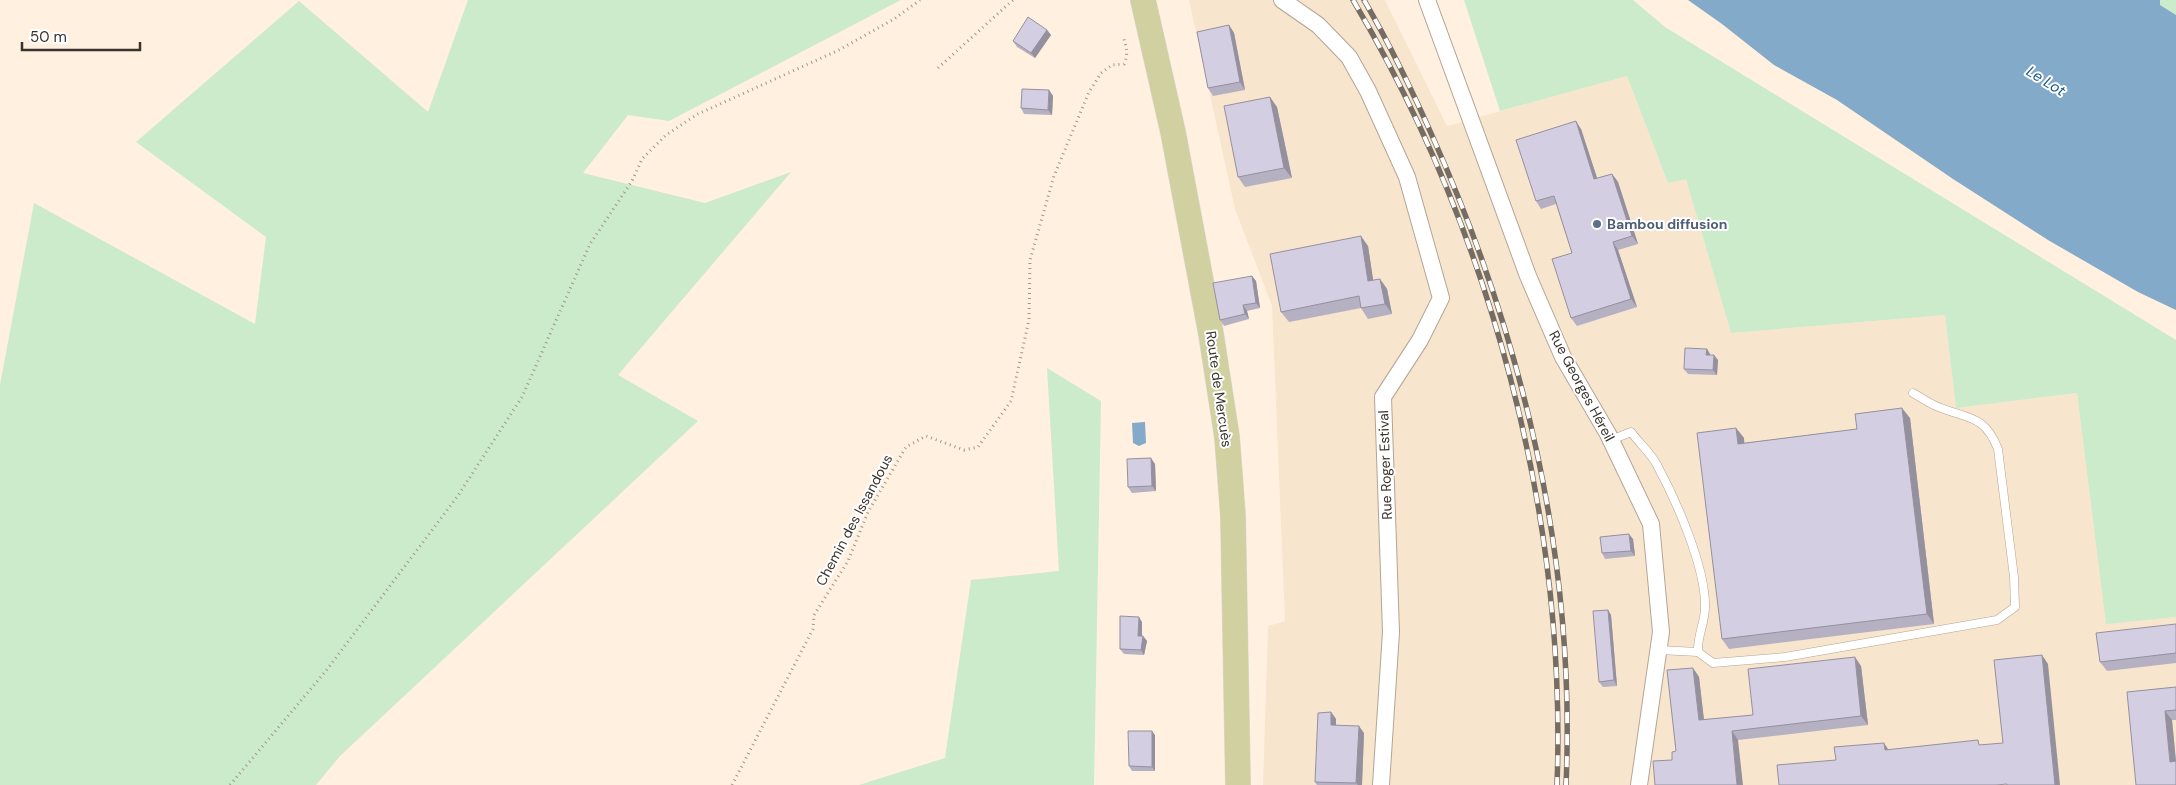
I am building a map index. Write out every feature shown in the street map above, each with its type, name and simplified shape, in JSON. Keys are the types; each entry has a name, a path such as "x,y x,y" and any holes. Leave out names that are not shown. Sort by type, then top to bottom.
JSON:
{"main road":[{"name":"Route de Mercuès","path":"1143,0 1173,132 1211,334 1227,437 1233,516 1238,774"}],"street":[{"name":"Rue Roger Estival","path":"1282,0 1318,25 1349,57 1368,90 1407,177 1441,298 1420,340 1383,397 1391,632 1381,785"},
{"name":"Rue Georges Héreil","path":"1427,0 1528,276 1563,357 1611,440 1651,524 1661,632 1639,785"},
{"path":"1238,774 1252,785"}],"lane":[{"path":"1659,650 1698,652 1713,663 1785,657 1997,620 2015,607 2014,577 1998,449 1992,434 1973,417 1939,408 1913,393"},
{"path":"1611,440 1630,432 1656,464 1693,544 1703,586 1705,607 1697,639 1698,652"}],"path":[{"path":"230,785 325,672 457,497 522,397 590,244 632,181 642,159 666,135 698,114 839,50 894,19 920,0"},
{"path":"938,68 1013,0"},
{"name":"Chemin des Issandous","path":"732,785 813,629 814,615 848,561 868,512 906,447 926,436 964,450 978,447 1011,401 1029,320 1030,260 1054,176 1089,92 1101,73 1112,65 1124,64 1127,58 1127,48 1123,36"}],"shaded area":[{"path":"1189,0 1385,0 1447,126 1627,76 1668,183 1686,178 1731,333 1945,315 1956,408 2077,393 2106,623 2176,617 2176,785 1263,785 1268,626 1285,621 1272,306 1235,209"}],"green space":[{"path":"468,0 901,0 669,121 628,115 583,173 705,203 791,172 618,375 698,421 340,756 316,785 0,785 0,385 34,203 255,324 266,237 136,142 299,1 428,112"},
{"path":"1464,0 1633,0 1665,27 2176,340 2176,617 2106,624 2077,393 1956,408 1945,315 1731,333 1686,179 1668,183 1627,76 1500,111"},
{"path":"2160,0 2176,0 2176,15 2160,5"},
{"path":"1047,368 1101,401 1094,785 859,785 945,758 971,580 1059,571"}],"water":[{"name":"Le Lot","path":"1688,0 2160,0 2160,5 2176,15 2176,310 2138,292 2048,240 1953,179 1837,100 1774,65"},
{"path":"1145,422 1146,443 1139,446 1133,443 1132,423"}],"building":[{"path":"1028,17 1047,30 1031,53 1013,41"},
{"path":"1229,25 1240,82 1208,88 1197,32"},
{"path":"1022,89 1049,90 1048,110 1021,108"},
{"path":"1270,97 1284,168 1238,177 1224,106"},
{"path":"1576,121 1594,179 1612,174 1632,236 1613,242 1631,299 1571,318 1552,259 1572,253 1554,196 1536,201 1516,140"},
{"path":"1361,236 1368,281 1380,279 1385,304 1361,308 1359,296 1281,312 1270,254"},
{"path":"1252,276 1256,303 1243,305 1245,314 1220,320 1213,283"},
{"path":"1685,348 1707,349 1706,355 1714,355 1713,370 1684,369"},
{"path":"1902,408 1927,614 1722,639 1697,433 1736,428 1738,444 1857,429 1855,414"},
{"path":"1151,458 1152,486 1128,487 1127,459"},
{"path":"1629,534 1631,551 1602,553 1600,537"},
{"path":"1608,610 1614,680 1599,682 1593,611"},
{"path":"1120,616 1139,617 1138,636 1143,636 1141,650 1120,649"},
{"path":"2176,624 2176,653 2100,662 2096,633"},
{"path":"2042,655 2055,785 1779,785 1777,765 1836,760 1834,747 1884,743 1885,750 1978,740 1979,745 2003,743 1994,660"},
{"path":"1855,657 1861,716 1732,731 1737,785 1655,785 1653,761 1672,760 1672,752 1676,751 1667,670 1693,668 1699,720 1753,715 1748,669"},
{"path":"2176,687 2176,710 2165,711 2170,762 2176,761 2176,785 2136,785 2127,692"},
{"path":"1331,712 1331,725 1359,726 1356,783 1315,782 1318,713"},
{"path":"1128,731 1152,731 1152,767 1129,766"}],"railway":[{"path":"1353,0 1402,90 1445,183 1481,280 1510,379 1533,479 1549,581 1557,683 1557,785"},
{"path":"1364,0 1418,104 1466,217 1494,295 1518,374 1538,455 1552,537 1562,619 1567,702 1566,785"}],"place":[{"name":"Bambou diffusion","path":"1597,224"}]}
